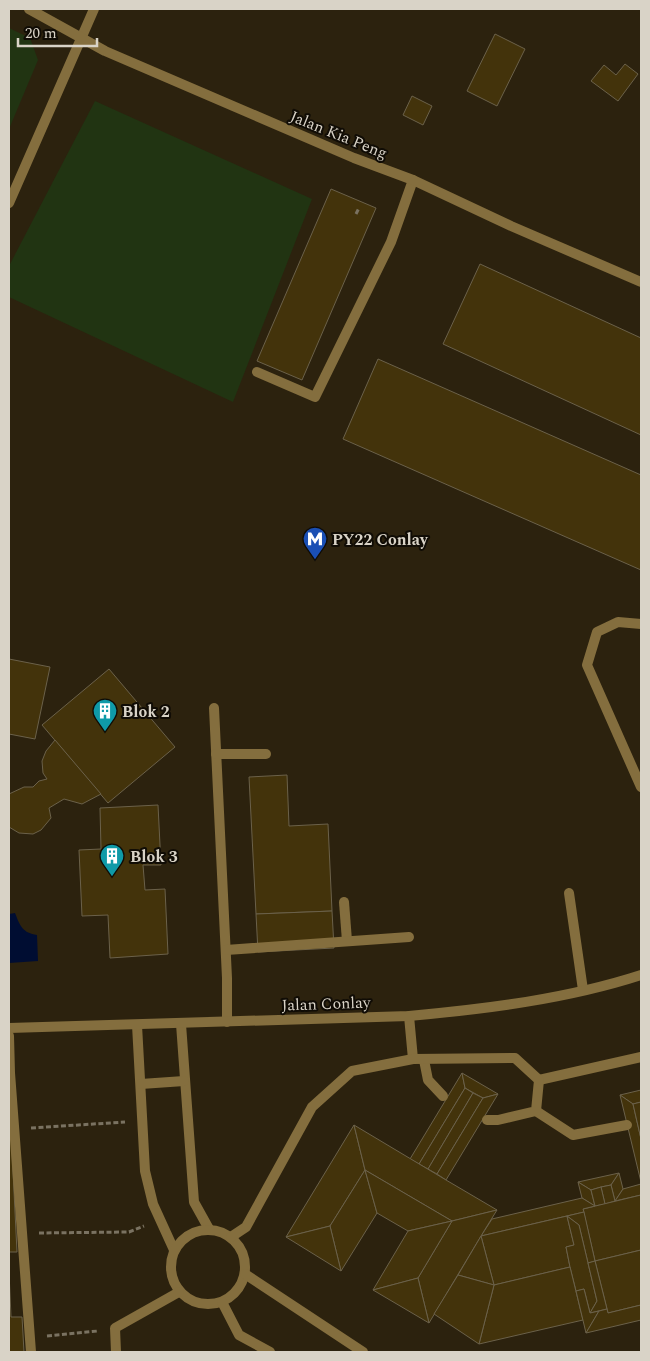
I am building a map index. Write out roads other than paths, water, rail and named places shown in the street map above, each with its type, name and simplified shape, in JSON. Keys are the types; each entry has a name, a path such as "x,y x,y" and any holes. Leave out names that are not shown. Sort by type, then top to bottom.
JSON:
{"street":[{"name":"Jalan Kia Peng","path":"29,9 114,55 354,158 413,180 511,226 641,282"},
{"path":"9,203 94,9"},
{"path":"257,372 315,397 391,242 413,180"},
{"path":"641,624 618,622 597,632 587,665 641,787"},
{"path":"214,708 226,950 227,1022"},
{"path":"216,754 266,754"},
{"path":"569,893 582,990"},
{"path":"344,902 347,941"},
{"path":"226,950 409,937"},
{"name":"Jalan Conlay","path":"9,1028 408,1016 472,1010 582,990 641,975"},
{"path":"408,1016 413,1059"},
{"path":"182,1024 184,1080 194,1202 209,1229"},
{"path":"137,1025 145,1171 153,1204 174,1250"},
{"path":"9,1036 9,1073 31,1352"},
{"path":"231,1237 246,1227 312,1106 352,1071 413,1059 515,1058 538,1080 536,1111"},
{"path":"538,1080 641,1058"},
{"path":"424,1060 428,1080 442,1096"},
{"path":"141,1084 184,1080"},
{"path":"487,1120 498,1120 536,1111 572,1135 627,1125"},
{"path":"209,1229 231,1237 240,1248 245,1260 244,1274 237,1290 222,1302 207,1305 192,1301 179,1292 172,1279 170,1264 174,1250 188,1235 209,1229"},
{"path":"244,1274 363,1352"},
{"path":"116,1352 115,1328 179,1292"},
{"path":"222,1302 239,1335 270,1352"}],"water":[{"path":"15,913 19,922 28,933 37,935 38,961 9,963 9,914"}],"place":[{"name":"PY22 Conlay","path":"315,560"},
{"name":"Blok 2","path":"105,732"},
{"name":"Blok 3","path":"112,877"}]}
